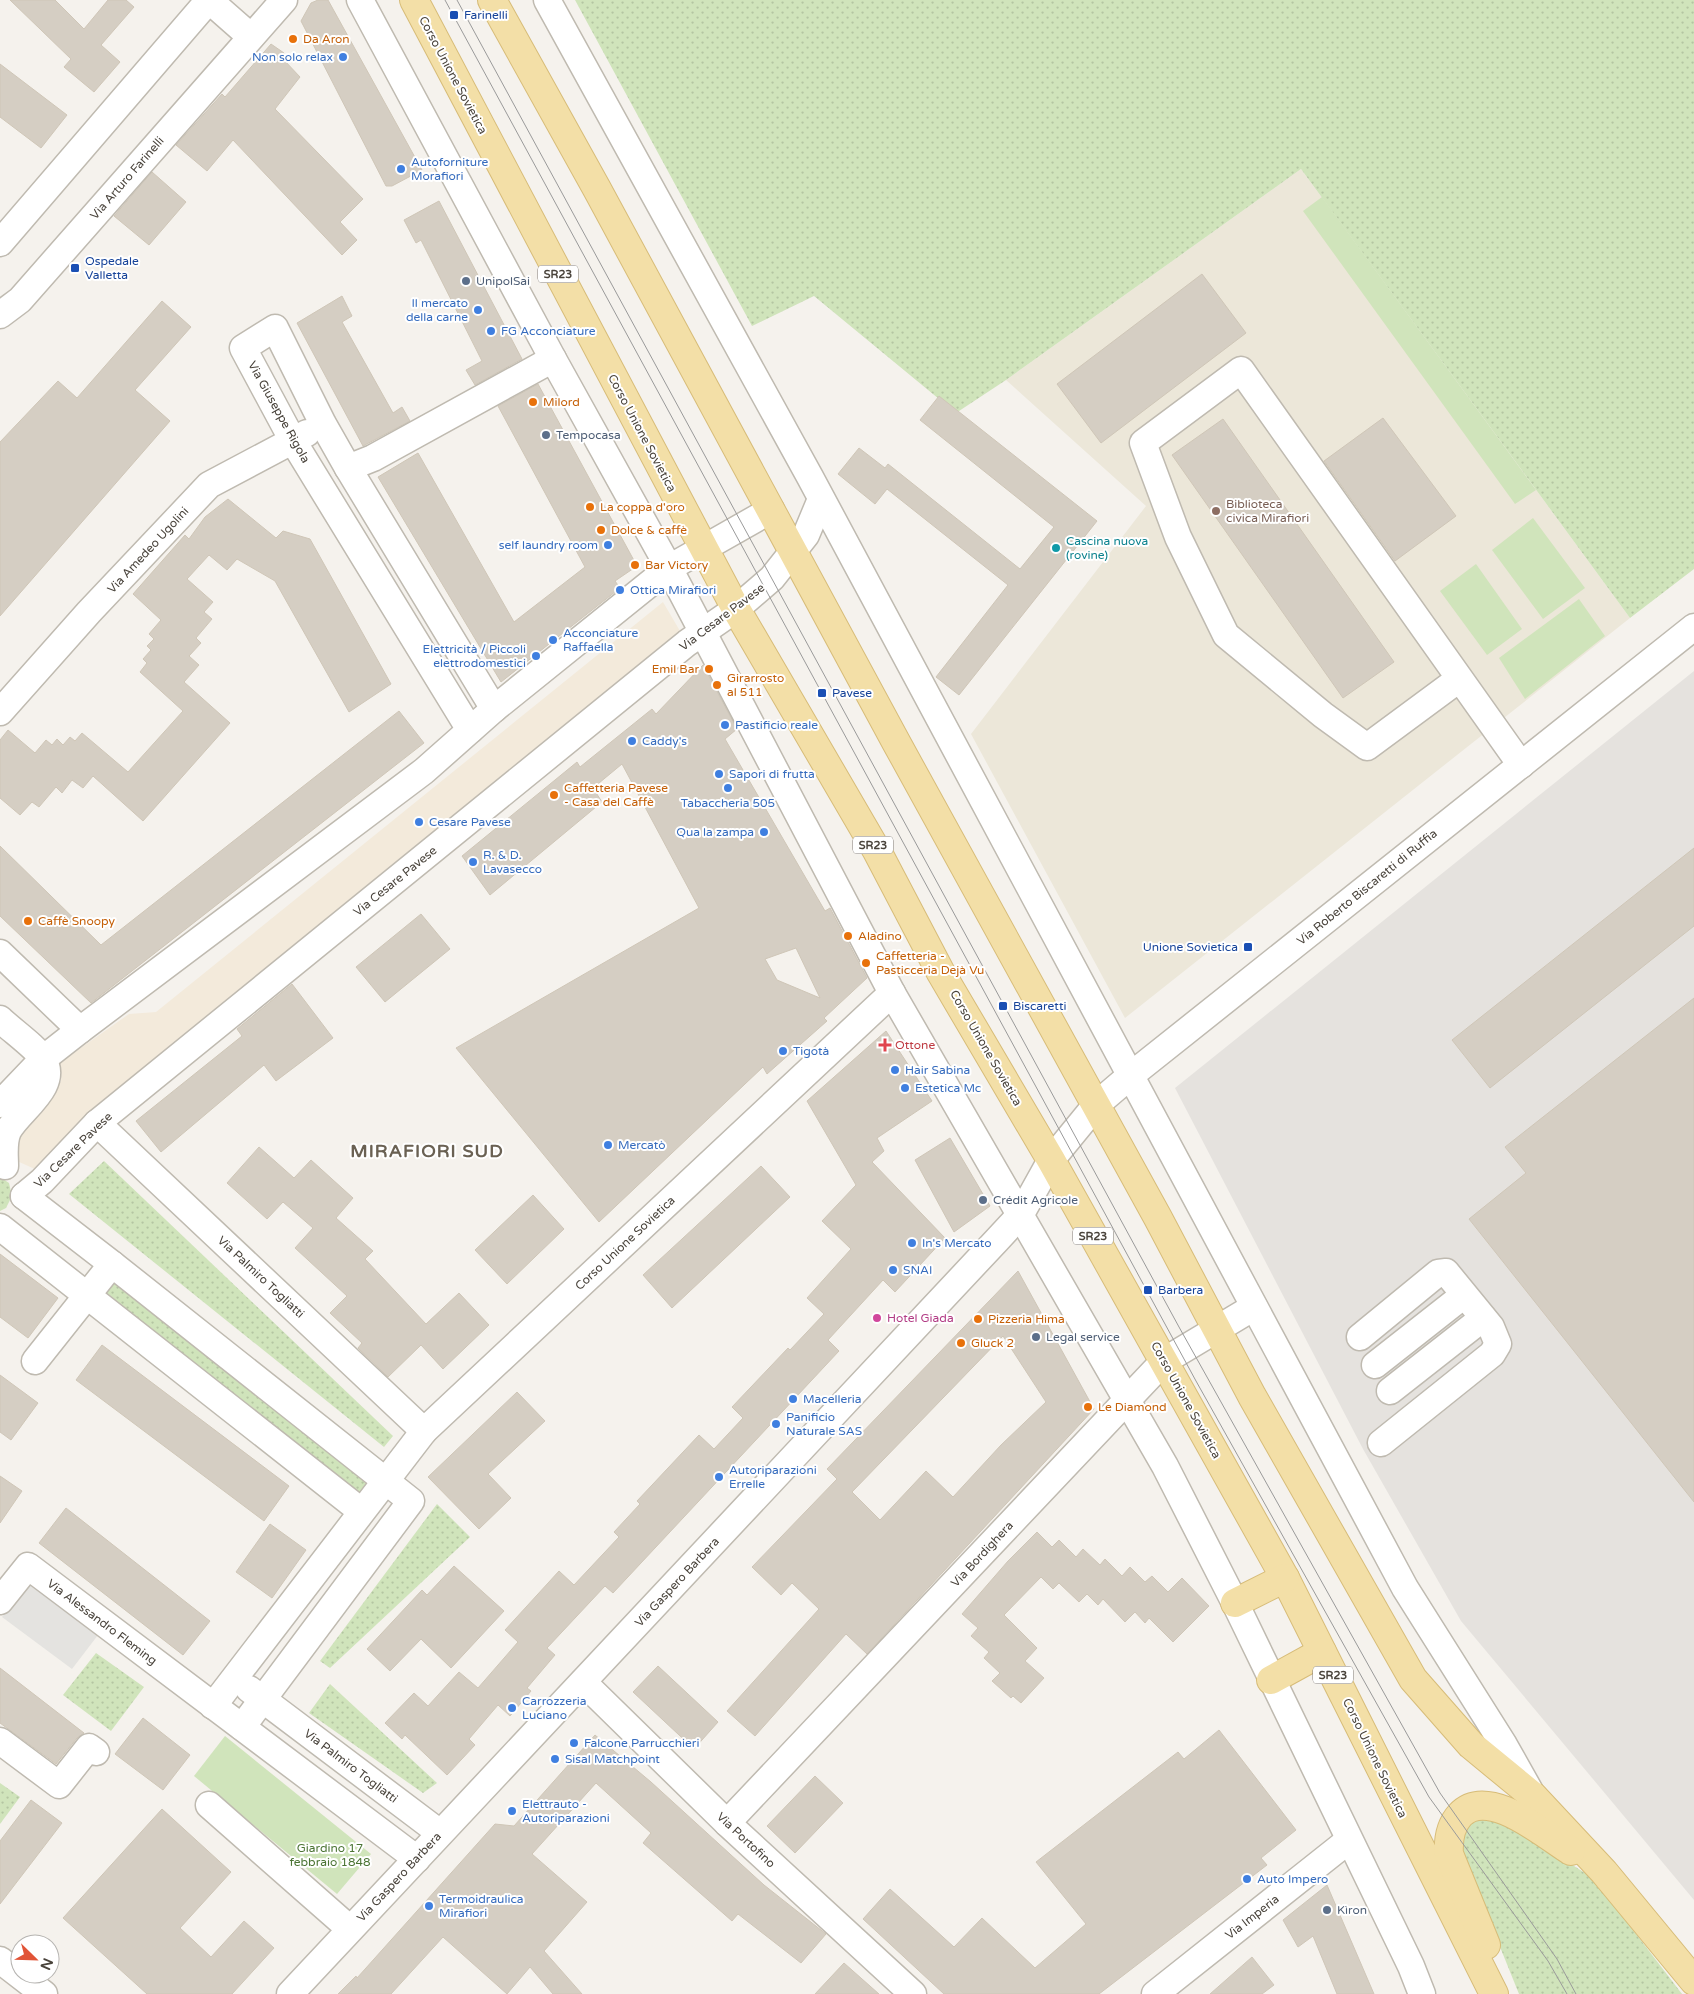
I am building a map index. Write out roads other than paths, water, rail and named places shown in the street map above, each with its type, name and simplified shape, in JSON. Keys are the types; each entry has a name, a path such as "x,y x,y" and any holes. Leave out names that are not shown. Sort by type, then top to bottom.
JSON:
{"main road":[{"name":"Corso Unione Sovietica","path":"414,0 736,609 877,851 941,972 1051,1160 1285,1578 1494,1994"},
{"path":"492,0 597,189 1216,1328 1413,1679 1471,1745 1533,1796 1604,1872 1694,1981"},
{"path":"1235,1603 1285,1578"},
{"path":"1272,1680 1322,1652"},
{"path":"1504,1994 1449,1854 1448,1839 1456,1819 1474,1806 1488,1804 1504,1809 1604,1872"}],"street":[{"path":"0,243 209,0 251,37"},
{"name":"Via Arturo Farinelli","path":"0,316 20,300 284,0"},
{"path":"360,0 553,359 669,568 892,993 1165,1466 1235,1603 1422,1994"},
{"path":"547,0 821,499 1405,1588 1504,1745 1533,1796"},
{"name":"Via Giuseppe Rigola","path":"470,730 293,440 243,348 275,328 323,424 348,468 494,709"},
{"path":"348,468 373,458 553,359"},
{"path":"1459,679 1367,747 1323,715 1226,635 1178,537 1142,443 1241,370 1521,764"},
{"name":"Via Amedeo Ugolini","path":"0,712 89,612 209,485 323,424"},
{"name":"Via Cesare Pavese","path":"0,1222 8,1220 18,1212 24,1196 42,1181 97,1123 702,630 736,609 772,578 806,535 821,499"},
{"path":"0,1104 43,1059 424,771 494,709 669,568 771,510"},
{"name":"Via Roberto Biscaretti di Ruffia","path":"1051,1160 1096,1106 1130,1076 1694,627"},
{"path":"0,953 80,1030"},
{"name":"Corso Unione Sovietica","path":"386,1480 424,1430 892,993"},
{"path":"0,1019 43,1059 46,1076 44,1086 16,1118 8,1133 2,1166 16,1173 21,1181 24,1196 411,1501 242,1727"},
{"name":"Via Palmiro Togliatti","path":"97,1123 424,1430"},
{"name":"Via Gaspero Barbera","path":"290,1994 1021,1214 1051,1160"},
{"path":"0,1228 88,1295 361,1511"},
{"path":"35,1361 112,1264"},
{"path":"1360,1337 1438,1273 1446,1272 1497,1338 1498,1344 1492,1354 1381,1443"},
{"path":"1376,1365 1464,1295"},
{"name":"Via Bordighera","path":"727,1823 1164,1361 1216,1328 1254,1307"},
{"path":"1390,1391 1483,1318"},
{"path":"386,1480 213,1706 417,1859"},
{"name":"Via Alessandro Fleming","path":"0,1601 28,1566 213,1706"},
{"name":"Via Palmiro Togliatti","path":"234,1679 440,1833"},
{"name":"Via Portofino","path":"583,1682 727,1823 912,1994"},
{"path":"0,1741 59,1785 89,1747 96,1752"},
{"path":"209,1805 350,1929"},
{"name":"Via Imperia","path":"1155,1994 1349,1840"},
{"path":"0,1960 44,1994"}],"tram line":[{"path":"445,0 1196,1381 1429,1797 1548,1961 1567,1994"},
{"path":"457,0 1179,1327 1440,1793 1557,1959 1576,1994"}],"place":[{"name":"Farinelli","path":"454,15"},
{"name":"Da Aron","path":"293,39"},
{"name":"Non solo relax","path":"343,57"},
{"name":"Autoforniture Morafiori","path":"401,169"},
{"name":"Ospedale Valletta","path":"75,268"},
{"name":"UnipolSai","path":"466,281"},
{"name":"Il mercato della carne","path":"478,310"},
{"name":"FG Acconciature","path":"491,331"},
{"name":"Milord","path":"533,402"},
{"name":"Tempocasa","path":"546,435"},
{"name":"La coppa d'oro","path":"590,507"},
{"name":"Biblioteca civica Mirafiori","path":"1216,511"},
{"name":"Dolce & caffè","path":"601,530"},
{"name":"self laundry room","path":"608,545"},
{"name":"Cascina nuova (rovine)","path":"1056,548"},
{"name":"Bar Victory","path":"635,565"},
{"name":"Ottica Mirafiori","path":"620,590"},
{"name":"Acconciature Raffaella","path":"553,640"},
{"name":"Elettricità / Piccoli elettrodomestici","path":"536,656"},
{"name":"Emil Bar","path":"709,669"},
{"name":"Girarrosto al 511","path":"717,685"},
{"name":"Pavese","path":"822,693"},
{"name":"Pastificio reale","path":"725,725"},
{"name":"Caddy's","path":"632,741"},
{"name":"Sapori di frutta","path":"719,774"},
{"name":"Tabaccheria 505","path":"728,788"},
{"name":"Caffetteria Pavese - Casa del Caffè","path":"554,795"},
{"name":"Cesare Pavese","path":"419,822"},
{"name":"Qua la zampa","path":"764,832"},
{"name":"R. & D. Lavasecco","path":"473,862"},
{"name":"Caffè Snoopy","path":"28,921"},
{"name":"Aladino","path":"848,936"},
{"name":"Unione Sovietica","path":"1248,947"},
{"name":"Caffetteria - Pasticceria Dejà Vu","path":"866,963"},
{"name":"Biscaretti","path":"1003,1006"},
{"name":"Ottone","path":"885,1045"},
{"name":"Tigotà","path":"783,1051"},
{"name":"Hair Sabina","path":"895,1070"},
{"name":"Estetica Mc","path":"905,1088"},
{"name":"Mercatò","path":"608,1145"},
{"name":"Crédit Agricole","path":"983,1200"},
{"name":"In's Mercato","path":"912,1243"},
{"name":"SNAI","path":"893,1270"},
{"name":"Barbera","path":"1148,1290"},
{"name":"Hotel Giada","path":"877,1318"},
{"name":"Pizzeria Hima","path":"978,1319"},
{"name":"Legal service","path":"1036,1337"},
{"name":"Gluck 2","path":"961,1343"},
{"name":"Macelleria","path":"793,1399"},
{"name":"Le Diamond","path":"1088,1407"},
{"name":"Panificio Naturale SAS","path":"776,1424"},
{"name":"Autoriparazioni Errelle","path":"719,1477"},
{"name":"Carrozzeria Luciano","path":"512,1708"},
{"name":"Falcone Parrucchieri","path":"574,1743"},
{"name":"Sisal Matchpoint","path":"555,1759"},
{"name":"Elettrauto - Autoriparazioni","path":"512,1811"},
{"name":"Auto Impero","path":"1247,1879"},
{"name":"Termoidraulica Mirafiori","path":"429,1906"},
{"name":"Kìron","path":"1327,1910"}],"district":[{"name":"MIRAFIORI SUD","path":"427,1151"}],"park label":[{"name":"Giardino 17 febbraio 1848","path":"330,1855"}]}
